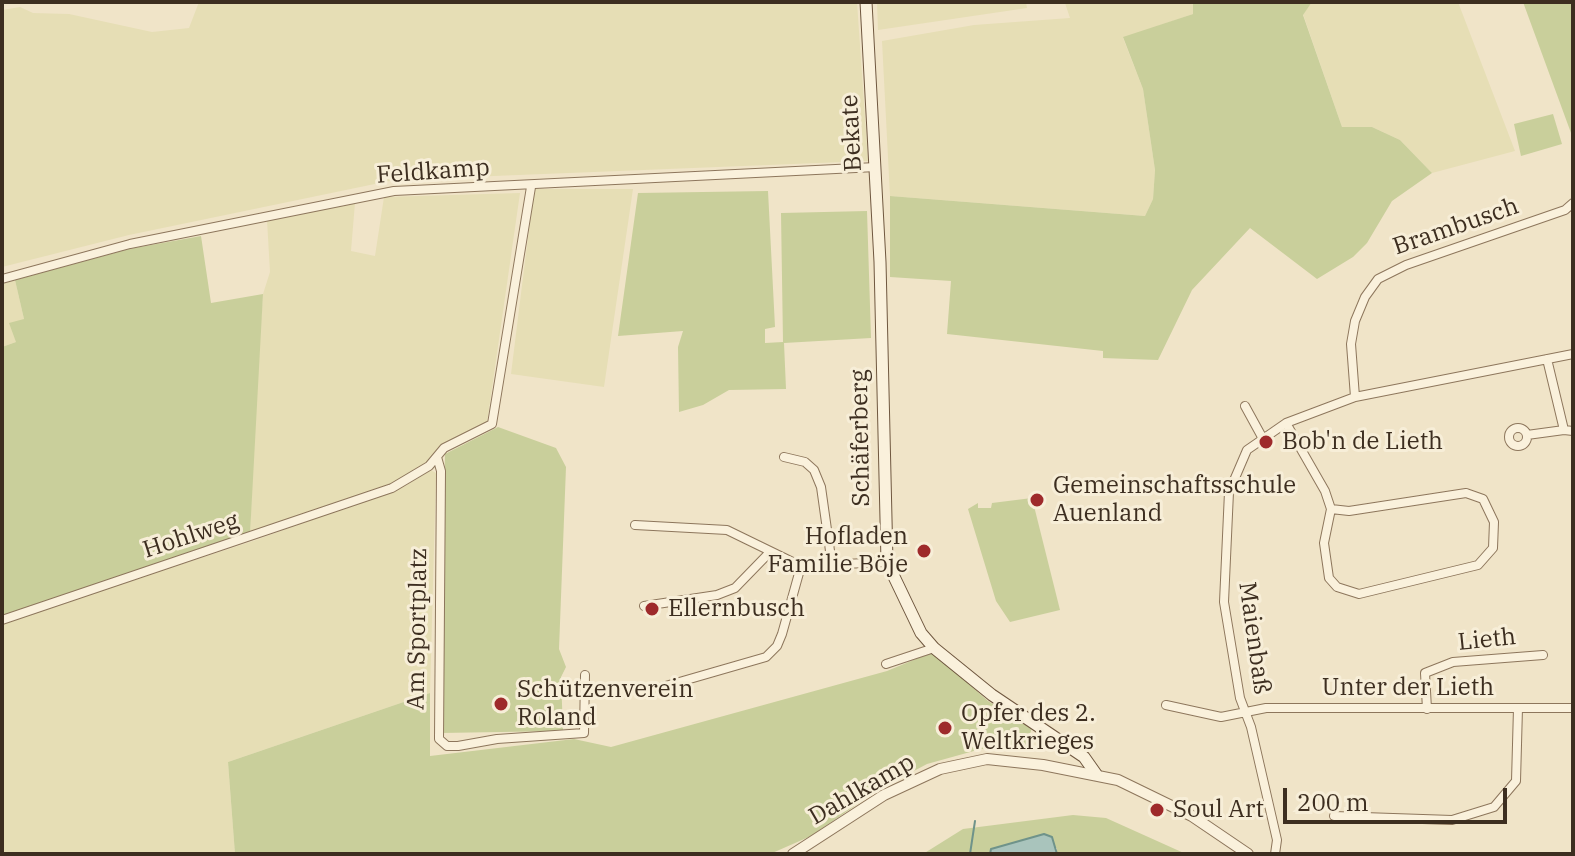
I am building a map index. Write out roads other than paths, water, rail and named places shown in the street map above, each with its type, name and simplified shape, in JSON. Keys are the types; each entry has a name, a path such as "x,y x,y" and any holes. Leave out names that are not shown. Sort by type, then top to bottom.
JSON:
{"main road":[{"name":"Bekate","path":"866,2 880,262"},
{"name":"Schäferberg","path":"880,262 887,562 921,633 934,648 992,695 1084,757 1096,774"}],"street":[{"name":"Feldkamp","path":"2,279 130,244 394,191 531,187 876,167"},
{"path":"437,457 444,448 492,424 531,187"},
{"name":"Brambusch","path":"1355,397 1351,344 1355,321 1365,297 1378,279 1406,265 1565,210 1573,203"},
{"name":"Maienbaß","path":"1274,853 1277,840 1258,755 1244,711 1224,602 1229,492 1247,450 1286,423 1355,397 1573,354"},
{"path":"1527,435 1568,430 1547,359"},
{"path":"1245,406 1262,437"},
{"path":"1286,423 1325,491 1331,509 1324,543 1325,567 1337,587 1347,593 1359,594 1478,565 1493,548 1496,535 1491,514 1483,499 1474,495 1457,494 1349,511 1331,509"},
{"name":"Hohlweg","path":"2,620 392,488 417,475 437,457"},
{"name":"Am Sportplatz","path":"437,457 441,471 439,739 447,746 458,746 497,739 584,733 585,675"},
{"path":"784,457 805,462 814,470 821,487 832,565"},
{"path":"635,525 727,530 801,566 887,562"},
{"path":"644,606 717,595 735,588 769,553"},
{"path":"662,687 766,657 777,646 782,634 801,566"},
{"path":"886,664 934,648"},
{"name":"Lieth","path":"1427,709 1425,673 1453,662 1543,655"},
{"name":"Unter der Lieth","path":"1166,705 1221,717 1266,708 1573,708"},
{"path":"1334,816 1452,820 1494,807 1516,781 1518,708"},
{"name":"Dahlkamp","path":"793,854 884,795 940,769 987,759 1096,774 1156,797 1248,854"}],"water":[{"path":"1044,834 1052,837 1057,854 990,854 991,849"}],"waterway":[{"path":"970,854 975,821"}],"place":[{"name":"Bob'n de Lieth","path":"1266,442"},
{"name":"Gemeinschaftsschule Auenland","path":"1037,500"},
{"name":"Hofladen Familie Böje","path":"924,551"},
{"name":"Ellernbusch","path":"652,609"},
{"name":"Schützenverein Roland","path":"501,704"},
{"name":"Opfer des 2. Weltkrieges","path":"945,728"},
{"name":"Soul Art","path":"1157,810"}]}
